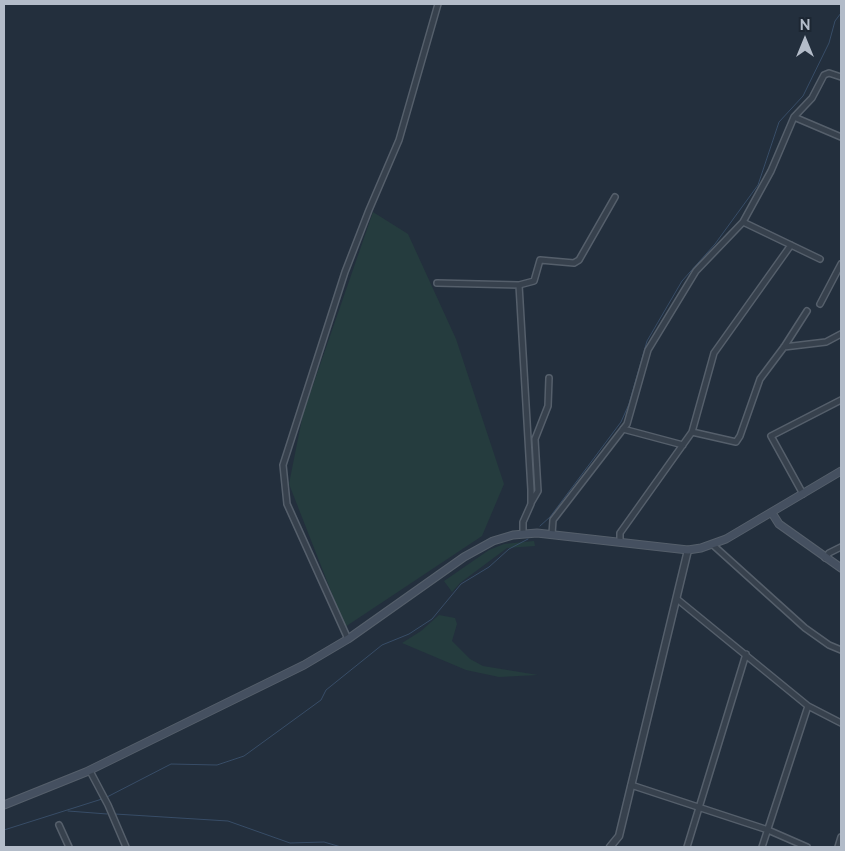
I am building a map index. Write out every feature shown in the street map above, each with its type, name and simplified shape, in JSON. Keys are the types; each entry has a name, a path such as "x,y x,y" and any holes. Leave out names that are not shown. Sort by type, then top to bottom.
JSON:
{"main road":[{"path":"4,805 90,771 304,665 348,639 478,548 503,537 523,534 552,534 688,550 713,545 772,513 841,471"},
{"path":"772,513 779,524 841,568"}],"street":[{"path":"348,639 286,504 283,465 345,272 399,140 438,4"},
{"path":"552,534 553,520 591,467 623,429 634,405 648,350 696,271 742,222 771,171 794,117 812,98 825,74 829,73 841,77"},
{"path":"794,117 841,137"},
{"path":"437,283 519,285 534,281 540,260 574,263 579,260 615,197"},
{"path":"742,222 820,258"},
{"path":"620,542 620,533 692,432 714,353 791,245"},
{"path":"820,304 841,264"},
{"path":"519,285 531,504"},
{"path":"692,432 736,442 740,436 760,379 784,347 807,311"},
{"path":"784,347 826,342 841,334"},
{"path":"523,534 523,522 538,491 536,439 548,406 549,378"},
{"path":"803,494 771,436 841,400"},
{"path":"623,429 683,445"},
{"path":"713,545 805,628 841,650"},
{"path":"825,558 829,553 841,547"},
{"path":"610,847 619,836 688,550"},
{"path":"677,599 808,706 841,723"},
{"path":"687,847 746,654"},
{"path":"762,847 808,706"},
{"path":"90,771 108,805 126,847"},
{"path":"631,785 768,830 807,847"},
{"path":"59,825 69,847"},
{"path":"838,847 841,836"}],"green space":[{"path":"373,212 408,234 456,339 504,484 482,536 345,627 289,484 303,414"},
{"path":"534,541 535,546 507,548 460,583 452,592 444,581 489,550 504,544"},
{"path":"439,615 455,618 457,624 452,641 470,659 483,666 538,675 499,677 466,670 402,643 421,631"}],"waterway":[{"path":"540,526 550,517 621,422 629,404 647,341 682,281 715,244 758,185 779,122 803,96 829,43 835,21 841,13"},
{"path":"107,797 171,764 217,765 244,756 321,700 326,690 382,645 409,634 432,619 461,584 489,567 509,549 528,539"},
{"path":"4,830 102,799"},
{"path":"68,811 107,814"},
{"path":"115,814 228,821 290,843 324,842 341,847"}]}
